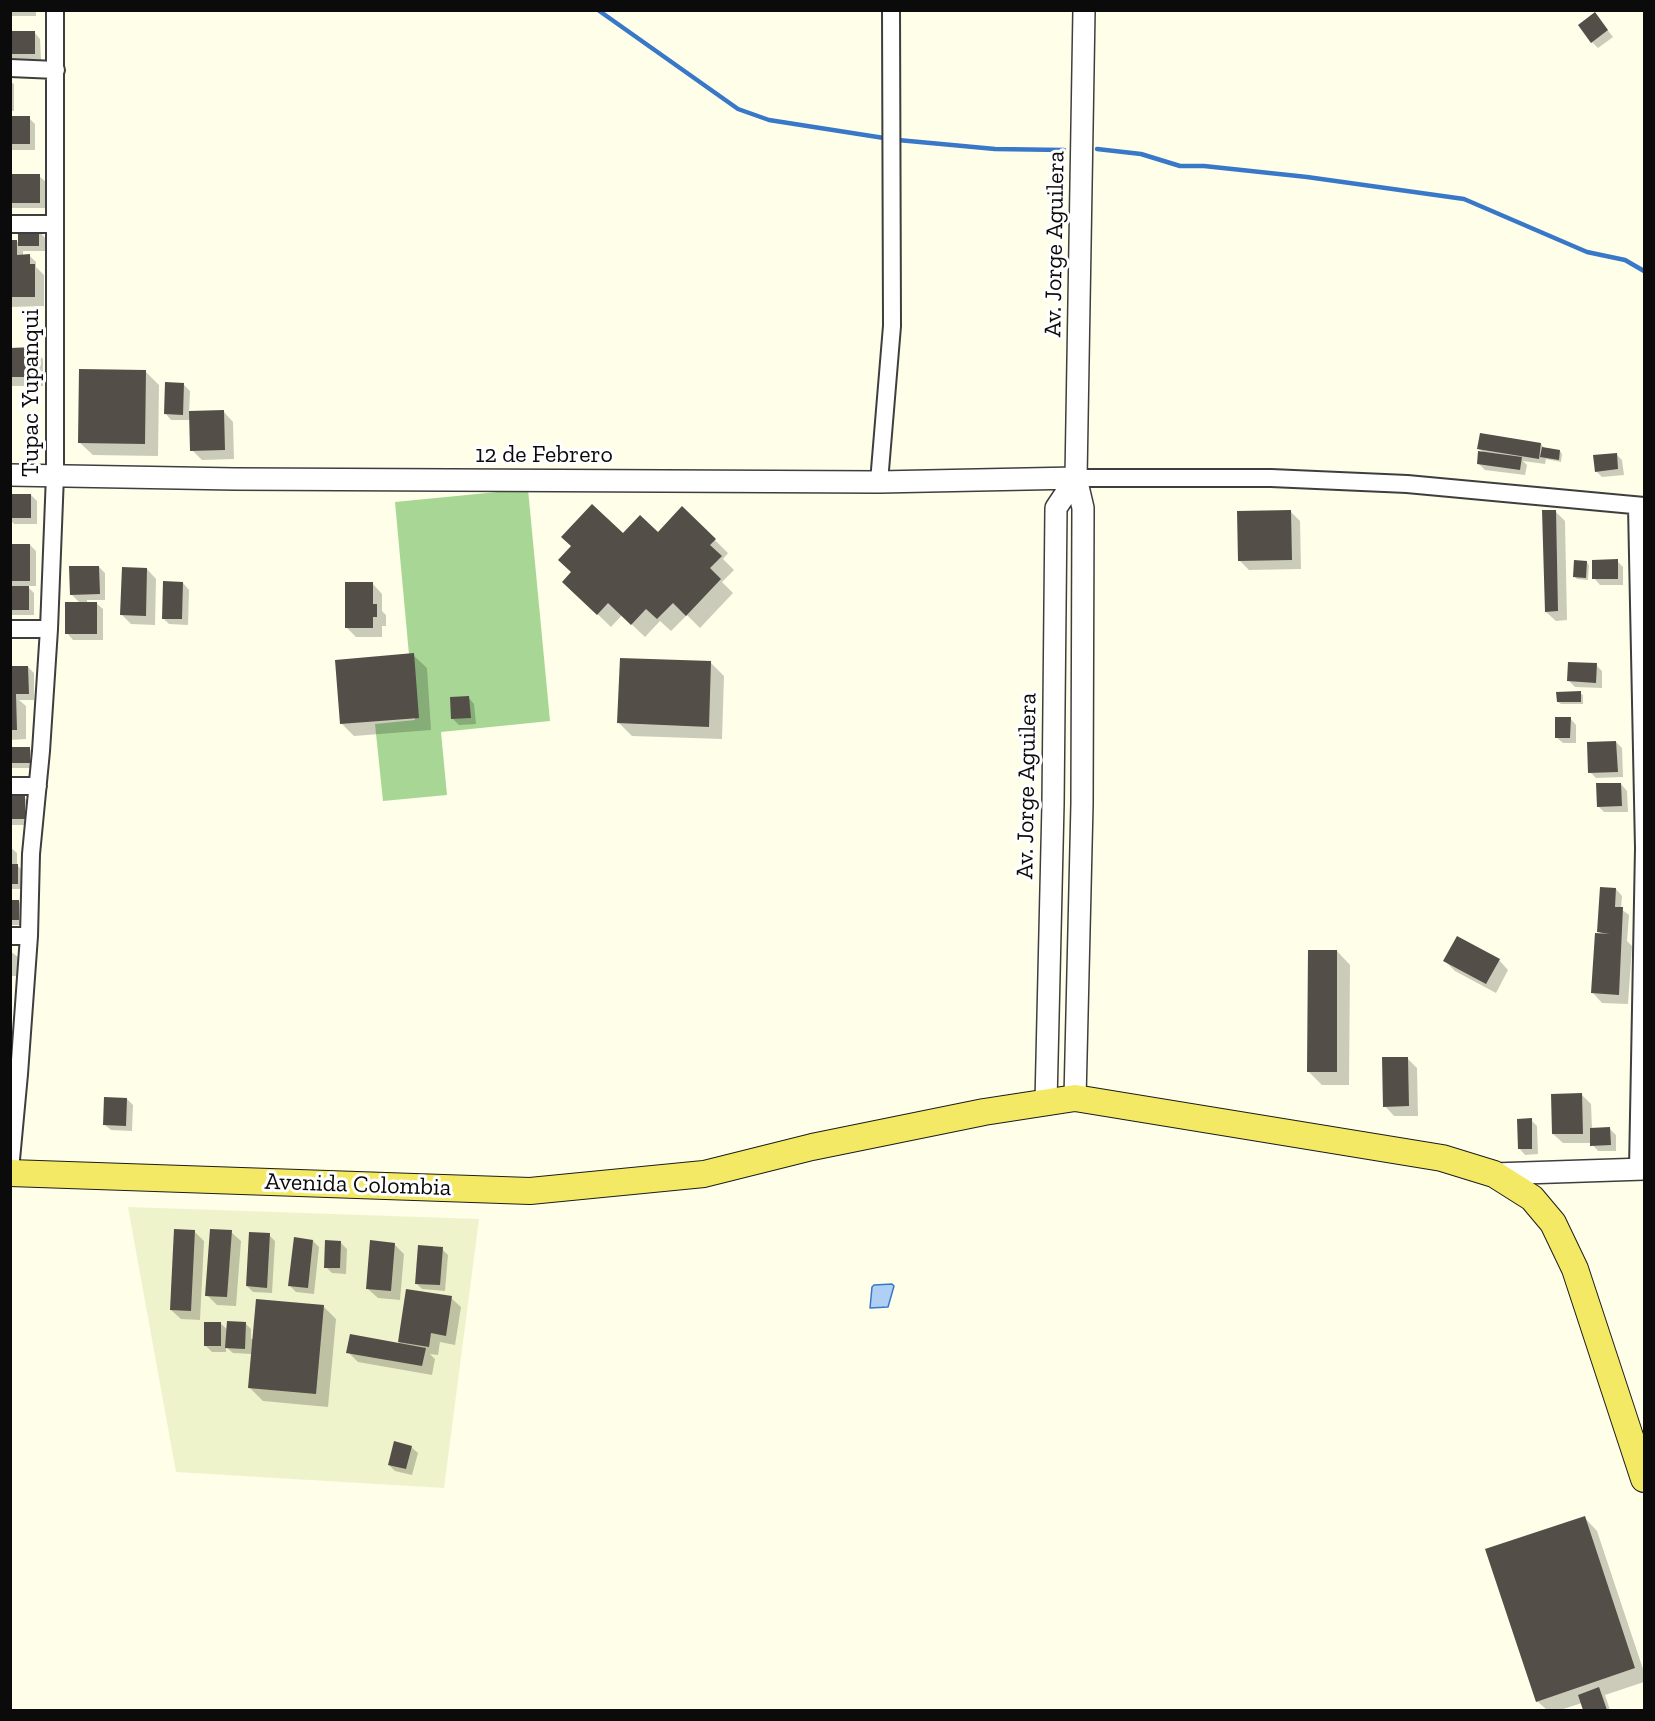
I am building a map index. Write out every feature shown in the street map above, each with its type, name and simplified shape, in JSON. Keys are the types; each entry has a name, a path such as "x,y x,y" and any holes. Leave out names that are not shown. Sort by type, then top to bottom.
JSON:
{"main road":[{"name":"Avenida Colombia","path":"10,1172 530,1191 704,1174 812,1147 984,1112 1075,1098 1442,1158 1494,1174 1532,1198 1553,1223 1575,1269 1644,1479"}],"street":[{"name":"Tupac Yupanqui","path":"10,1172 49,629 55,475 55,10"},
{"path":"879,482 892,326 891,10"},
{"name":"Av. Jorge Aguilera","path":"1075,1098 1082,804 1083,508 1077,478 1084,10"},
{"path":"10,68 56,70"},
{"path":"10,224 56,224"},
{"name":"12 de Febrero","path":"10,475 235,479 879,482 1077,478"},
{"path":"1077,478 1271,478 1407,484 1641,506 1644,848 1641,1169 1494,1174"},
{"name":"Av. Jorge Aguilera","path":"1046,1102 1053,804 1056,508 1077,478"},
{"path":"10,629 49,629"},
{"path":"10,786 38,786"},
{"path":"10,936 28,936"}],"green space":[{"path":"528,489 550,721 441,732 447,795 383,801 375,724 415,720 395,502"},
{"path":"128,1207 479,1219 444,1488 176,1472"}],"water":[{"path":"892,1284 894,1286 888,1307 870,1308 872,1287"}],"building":[{"path":"1595,12 1608,30 1591,43 1578,25"},
{"path":"10,31 35,31 35,54 10,54"},
{"path":"10,116 30,116 30,144 10,144"},
{"path":"10,174 40,174 40,203 10,203"},
{"path":"18,230 39,230 39,246 18,246"},
{"path":"10,240 17,240 17,255 30,254 30,264 35,264 35,297 10,297"},
{"path":"34,347 34,377 10,377 10,348"},
{"path":"79,369 146,370 145,444 78,443"},
{"path":"165,382 184,383 183,415 164,414"},
{"path":"224,410 225,450 190,451 189,411"},
{"path":"1480,433 1541,443 1539,459 1477,449"},
{"path":"1542,447 1560,450 1559,460 1540,457"},
{"path":"1478,451 1522,457 1520,470 1477,464"},
{"path":"1617,453 1618,469 1595,472 1593,455"},
{"path":"10,494 31,494 31,518 10,518"},
{"path":"592,504 623,533 640,515 658,532 682,506 716,539 710,545 722,556 710,568 721,579 686,616 673,603 657,619 646,609 631,625 608,603 597,615 562,582 571,572 558,560 571,546 561,537"},
{"path":"1291,510 1292,560 1238,561 1237,511"},
{"path":"1542,510 1556,510 1558,611 1545,612"},
{"path":"10,544 30,544 30,581 10,581"},
{"path":"1618,559 1618,579 1592,579 1592,560"},
{"path":"1574,560 1587,561 1586,578 1573,577"},
{"path":"69,566 99,566 100,594 70,595"},
{"path":"122,567 147,568 146,616 120,615"},
{"path":"163,581 183,582 182,619 162,619"},
{"path":"345,582 373,582 373,604 377,604 377,617 373,617 373,628 345,628"},
{"path":"10,586 29,586 29,610 10,610"},
{"path":"65,602 97,602 97,634 65,634"},
{"path":"414,653 419,718 340,724 335,660"},
{"path":"620,658 711,661 709,727 617,723"},
{"path":"1568,662 1597,663 1596,683 1567,681"},
{"path":"10,666 28,666 29,694 16,694 17,730 10,730"},
{"path":"1581,691 1581,702 1557,702 1556,692"},
{"path":"469,696 471,718 451,719 450,697"},
{"path":"1555,717 1571,717 1570,738 1555,738"},
{"path":"1616,741 1618,772 1588,773 1587,742"},
{"path":"10,747 30,747 30,763 10,763"},
{"path":"1596,783 1621,783 1622,806 1597,807"},
{"path":"10,795 25,795 25,819 10,819"},
{"path":"10,864 18,864 18,884 10,884"},
{"path":"1600,887 1616,888 1615,907 1623,907 1619,995 1591,993 1595,933 1610,934 1597,932"},
{"path":"10,900 19,900 19,920 10,920"},
{"path":"1457,936 1500,959 1486,984 1443,961"},
{"path":"1308,950 1337,950 1337,1072 1307,1072"},
{"path":"1382,1057 1408,1057 1409,1106 1383,1107"},
{"path":"1582,1093 1583,1134 1552,1134 1551,1094"},
{"path":"104,1097 127,1098 126,1126 103,1125"},
{"path":"1532,1118 1532,1149 1518,1149 1517,1119"},
{"path":"1610,1127 1611,1145 1590,1146 1590,1128"},
{"path":"174,1229 195,1230 191,1311 170,1310"},
{"path":"210,1229 232,1230 227,1297 205,1296"},
{"path":"249,1232 270,1233 267,1288 246,1286"},
{"path":"294,1237 313,1240 308,1288 288,1286"},
{"path":"325,1240 341,1241 340,1268 324,1268"},
{"path":"370,1240 395,1243 391,1291 366,1289"},
{"path":"418,1245 443,1247 440,1285 415,1284"},
{"path":"406,1289 452,1296 446,1336 431,1333 429,1347 398,1342"},
{"path":"256,1299 324,1305 316,1394 248,1388"},
{"path":"227,1321 246,1322 245,1349 225,1348"},
{"path":"204,1322 221,1322 221,1346 204,1346"},
{"path":"350,1334 426,1348 422,1366 346,1353"},
{"path":"394,1441 412,1446 406,1469 388,1465"},
{"path":"1585,1516 1635,1668 1536,1702 1485,1549"},
{"path":"1599,1687 1607,1710 1583,1710 1578,1695"}],"waterway":[{"path":"598,10 738,109 769,120 884,138"},
{"path":"898,140 995,149 1064,150"},
{"path":"1097,149 1141,154 1180,166 1204,166 1307,177 1464,199 1587,252 1625,260 1644,271"}]}
